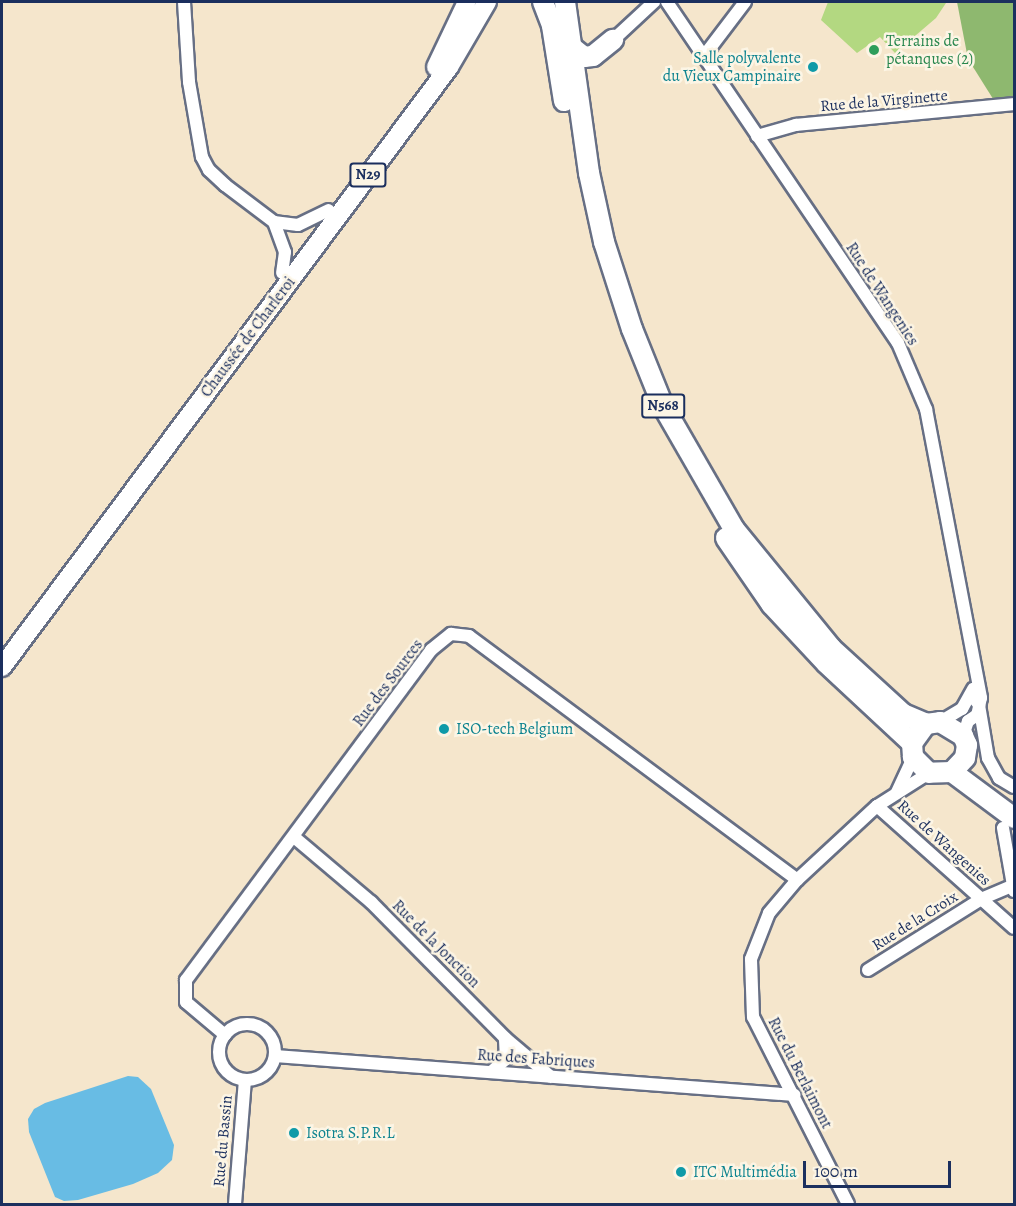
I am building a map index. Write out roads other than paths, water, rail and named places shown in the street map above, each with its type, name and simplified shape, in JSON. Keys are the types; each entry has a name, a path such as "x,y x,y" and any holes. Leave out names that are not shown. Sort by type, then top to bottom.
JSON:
{"highway":[{"name":"N568","path":"543,2 552,26 576,178 591,245 619,333 653,412 693,486 772,606 913,750 929,773"},
{"name":"N568","path":"565,2 588,173 604,242 628,318 663,406 734,529 781,590 839,656 903,714 933,723 963,736"},
{"path":"570,46 584,57 593,56 612,40"},
{"path":"913,750 933,723"},
{"path":"958,765 967,745 963,736"},
{"path":"958,765 1009,823"},
{"path":"929,773 958,765 978,776 1014,802"}],"main road":[{"name":"Chaussée de Charleroi","path":"238,342 282,273 434,69 454,34 467,2"},
{"name":"Chaussée de Charleroi","path":"2,651 449,67 488,2"},
{"name":"Chaussée de Charleroi","path":"2,667 182,417"}],"street":[{"path":"184,2 189,82 202,157 209,170 225,185 274,222 283,242 282,273"},
{"path":"612,40 654,2"},
{"name":"Rue de Wangenies","path":"667,2 898,343 926,409 988,758 999,778 1014,787"},
{"path":"704,56 745,2"},
{"name":"Rue de la Virginette","path":"757,136 796,125 1014,104"},
{"path":"274,222 298,225 329,210"},
{"name":"Rue des Sources","path":"225,1035 186,1002 186,980 431,650 451,634 470,636 797,880"},
{"path":"933,723 962,709 976,682"},
{"name":"Rue de Wangenies","path":"971,694 979,705"},
{"path":"963,736 979,705"},
{"path":"897,792 913,750"},
{"name":"Rue du Berlaimont","path":"848,1204 795,1095 753,1017 752,959 769,913 797,880 877,806 929,773"},
{"name":"Rue de Wangenies","path":"877,806 1014,928"},
{"path":"1009,823 1013,889"},
{"name":"Rue de la Jonction","path":"294,837 371,902 505,1038 551,1077"},
{"name":"Rue de la Croix","path":"868,970 981,899 1013,889"},
{"path":"240,1024 259,1026 272,1038 275,1056 261,1077 245,1080 229,1074 220,1059 225,1035 240,1024"},
{"path":"492,1072 506,1059 505,1038"},
{"name":"Rue des Fabriques","path":"275,1056 795,1095"},
{"name":"Rue du Bassin","path":"235,1204 245,1080"}],"water":[{"path":"128,1076 138,1077 151,1089 174,1145 172,1160 158,1173 133,1184 78,1200 64,1201 55,1197 29,1132 28,1119 34,1109 45,1103"}],"place":[{"name":"Terrains de pétanques (2)","path":"874,50"},
{"name":"Salle polyvalente du Vieux Campinaire","path":"813,67"},
{"name":"ISO-tech Belgium","path":"444,729"},
{"name":"Isotra S.P.R.L","path":"294,1133"},
{"name":"ITC Multimédia","path":"681,1172"}]}
